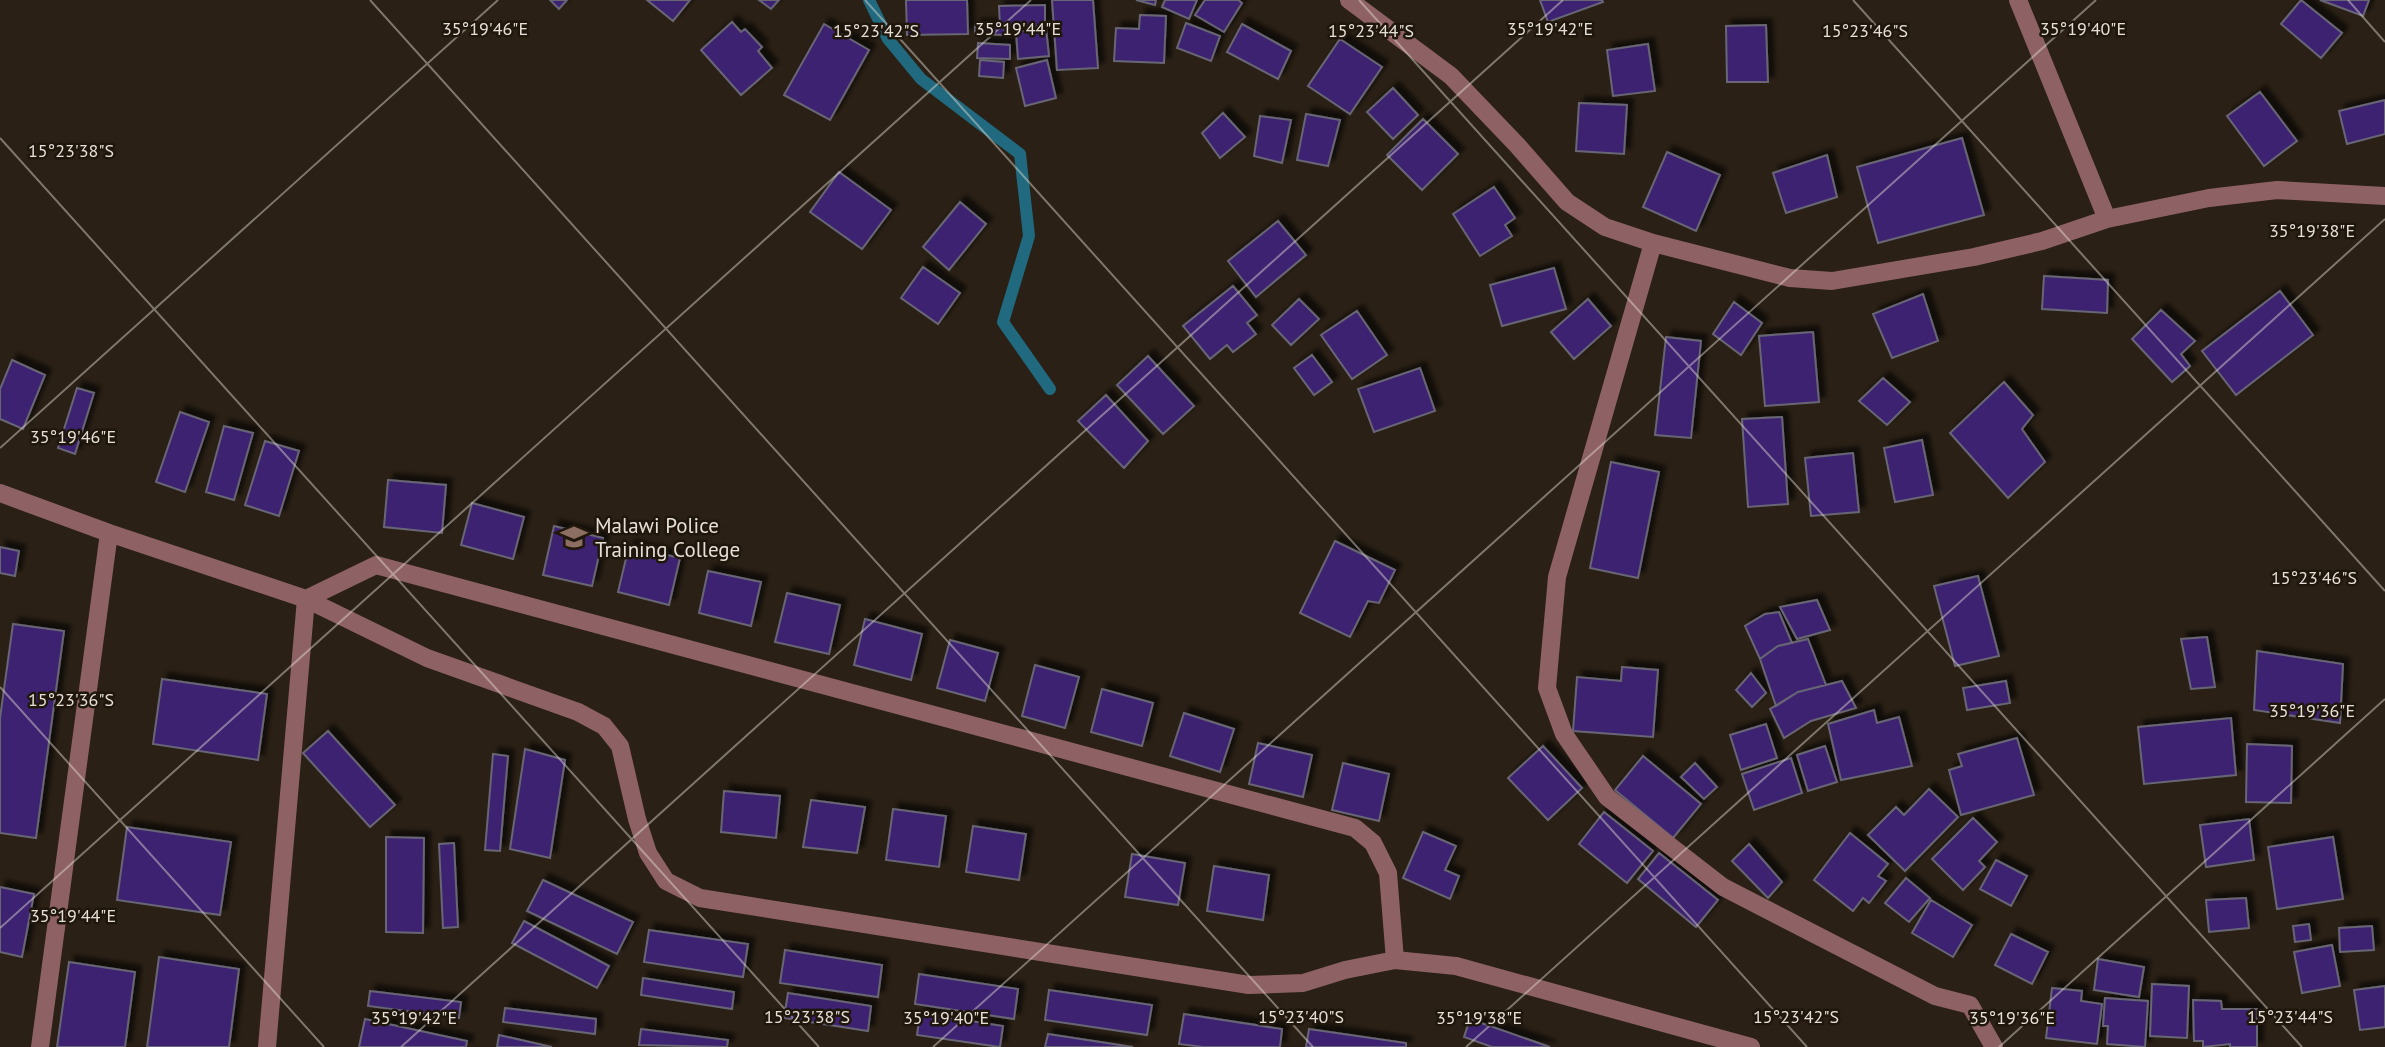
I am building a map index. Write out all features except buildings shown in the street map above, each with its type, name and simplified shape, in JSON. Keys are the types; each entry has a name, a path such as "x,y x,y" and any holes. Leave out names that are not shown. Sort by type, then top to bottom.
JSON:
{"street":[{"path":"1349,0 1451,76 1567,202 1605,227 1653,243 1790,278 1832,281 1974,257 2042,241 2107,219 2208,198 2277,190 2385,196"},
{"path":"2018,0 2107,219"},
{"path":"1653,243 1557,578 1547,688 1564,734 1607,797 1723,887 1935,996 1970,1005 1994,1047"},
{"path":"0,493 109,533 306,599 427,658 578,712 604,726 620,746 648,853 666,881 700,898 1249,985 1303,983 1345,970 1395,960 1456,966 1751,1047"},
{"path":"40,1047 109,533"},
{"path":"306,599 376,565 1355,828 1373,843 1388,873 1395,960"},
{"path":"267,1047 306,599"}],"waterway":[{"path":"869,0 888,39 921,79 1020,154 1029,236 1003,322 1050,389"}],"place":[{"name":"Malawi Police Training College","path":"574,537"}]}
